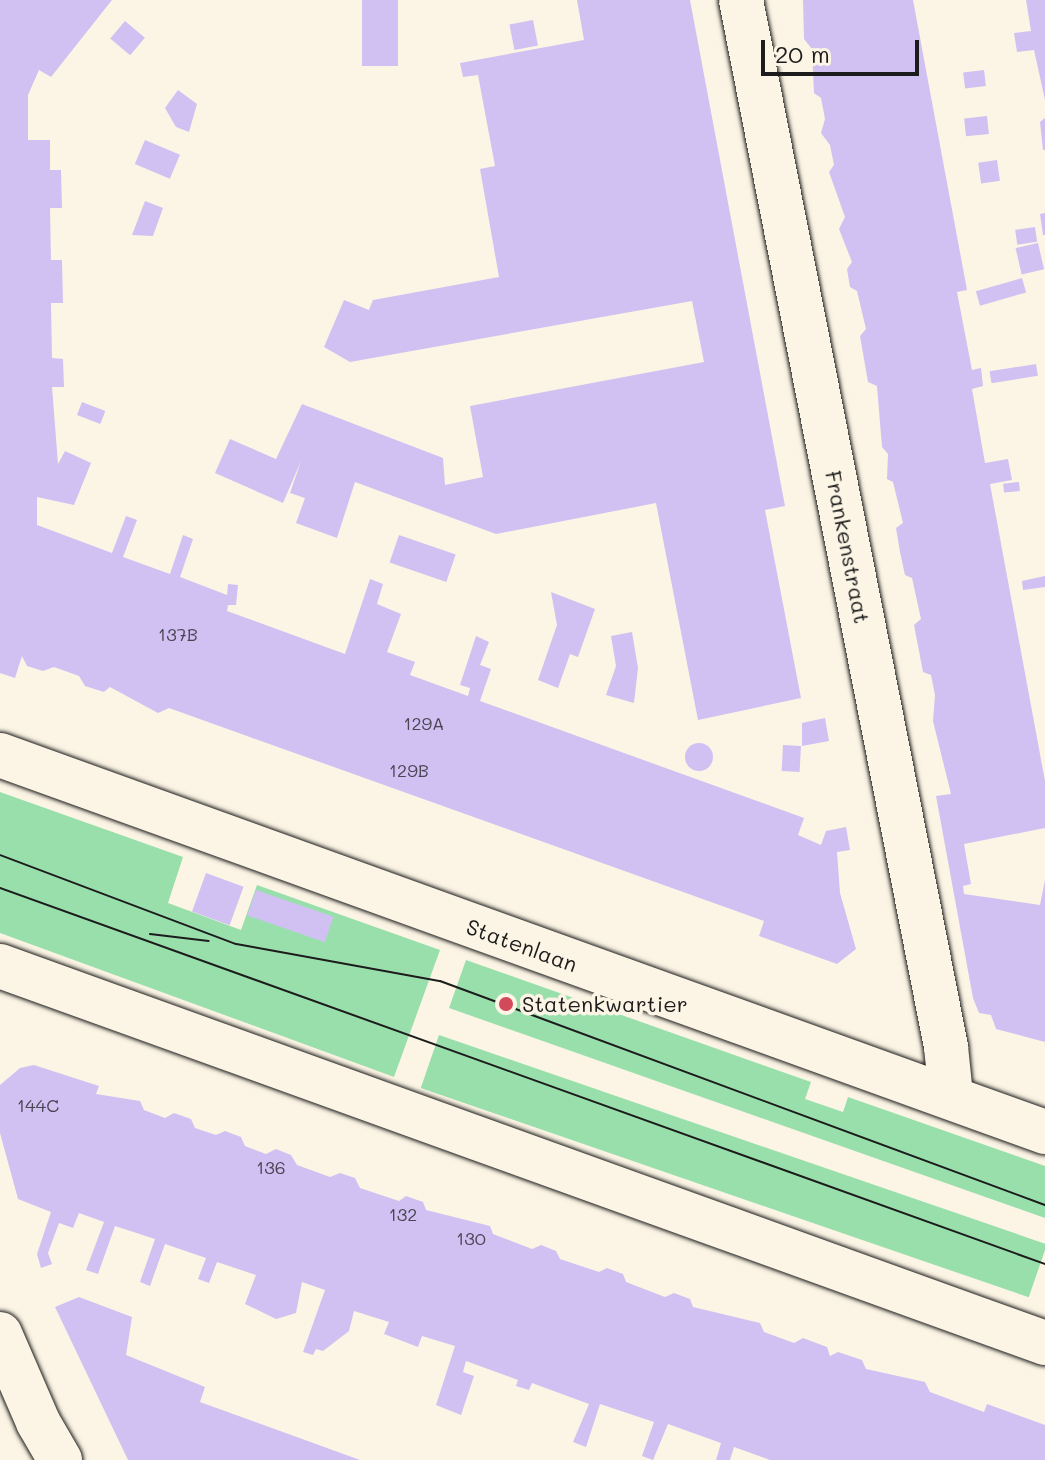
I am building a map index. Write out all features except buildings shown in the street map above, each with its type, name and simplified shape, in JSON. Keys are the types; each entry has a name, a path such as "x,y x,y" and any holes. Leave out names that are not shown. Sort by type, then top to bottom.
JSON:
{"street":[{"name":"Frankenstraat","path":"741,0 946,1047 951,1095"},
{"name":"Statenlaan","path":"0,755 951,1095 1045,1132"},
{"path":"0,966 1045,1343"},
{"path":"0,1334 60,1460"}],"green space":[{"path":"0,792 183,857 168,903 241,930 257,885 440,950 394,1077 0,933"},
{"path":"466,960 811,1082 805,1099 843,1112 848,1097 1045,1166 1045,1218 449,1008"},
{"path":"439,1035 1045,1244 1029,1297 421,1088"}],"tram line":[{"path":"0,855 236,944 440,981 1045,1205"},
{"path":"0,888 1045,1264"},
{"path":"150,934 209,941"}],"place":[{"name":"Statenkwartier","path":"506,1004"}]}
